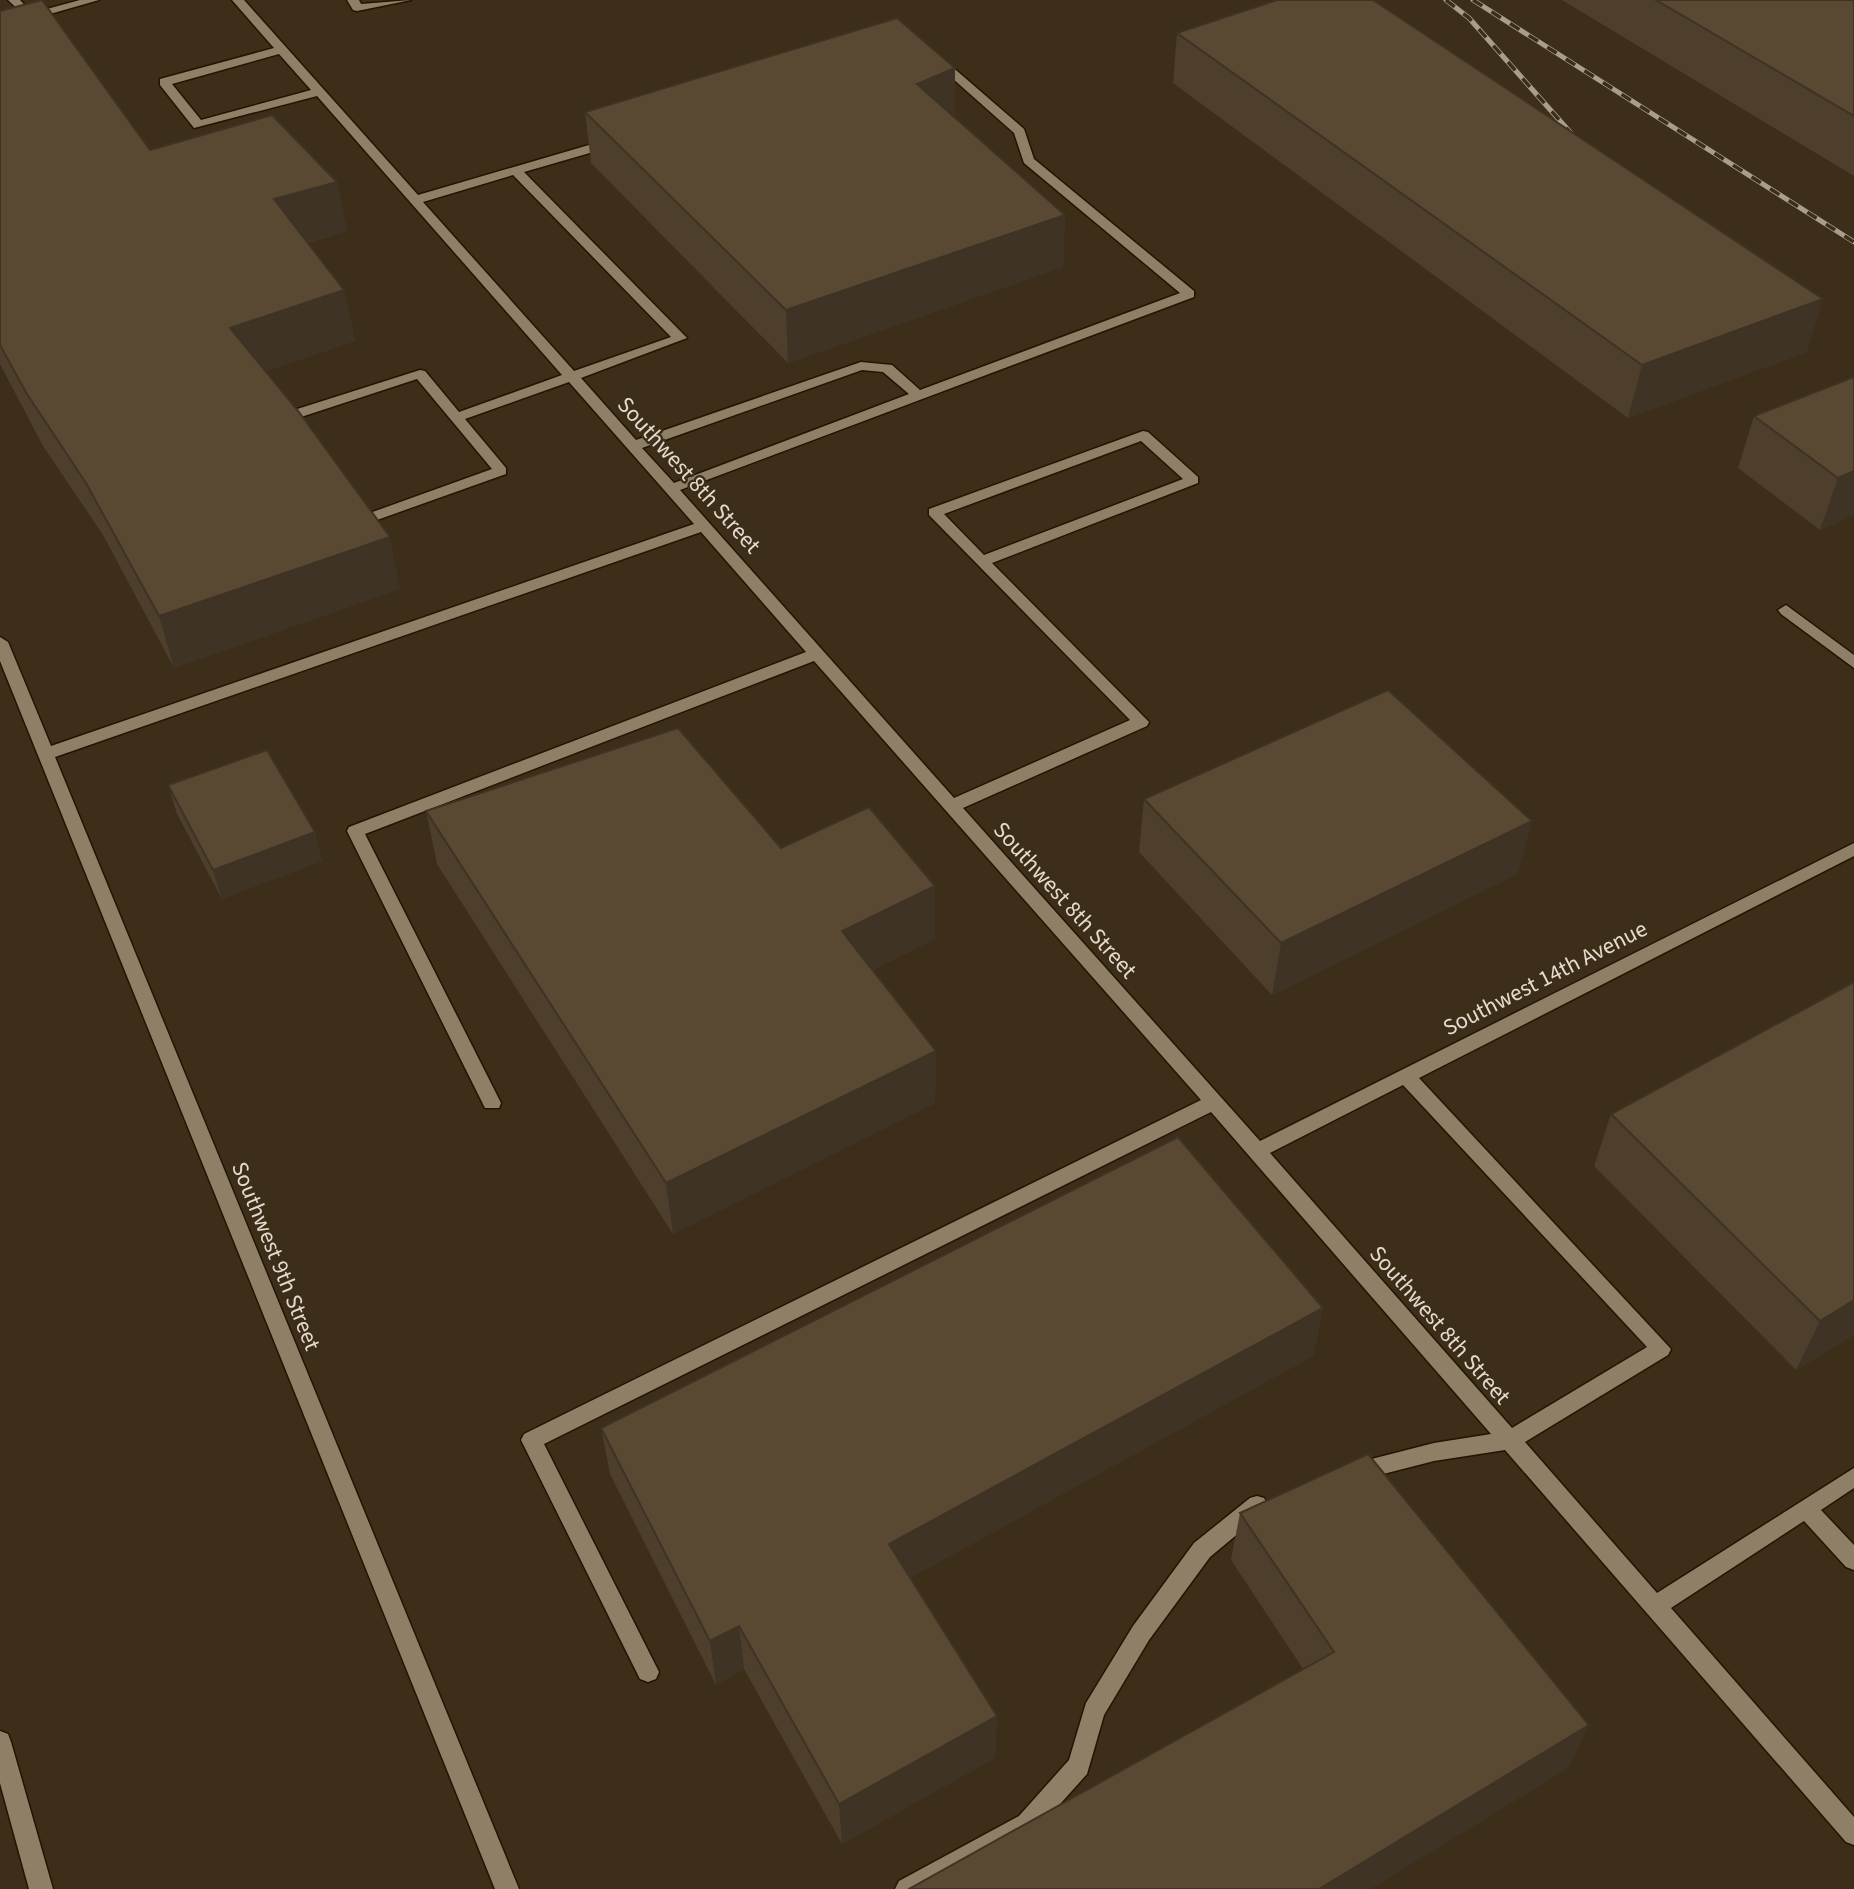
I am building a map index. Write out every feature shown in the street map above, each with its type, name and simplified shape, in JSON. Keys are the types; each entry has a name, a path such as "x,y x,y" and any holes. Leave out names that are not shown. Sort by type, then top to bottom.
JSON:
{"street":[{"path":"14,0 29,17 93,0"},
{"name":"Southwest 8th Street","path":"238,0 1214,1102 1854,1834"},
{"path":"353,0 357,8 405,0"},
{"path":"670,489 1189,294 1028,160 1020,132 926,49"},
{"path":"281,50 164,82 198,125 319,92"},
{"path":"415,200 624,139"},
{"path":"458,417 680,338 516,171"},
{"path":"633,446 862,366 887,368 919,396"},
{"path":"296,414 420,374 501,471 372,517"},
{"path":"952,806 1141,722 982,561 934,512 1143,435 1193,480 982,561"},
{"path":"46,754 704,526"},
{"path":"1786,610 1854,663"},
{"name":"Southwest 9th Street","path":"0,642 507,1889"},
{"path":"492,1103 355,831 817,654"},
{"name":"Southwest 14th Avenue","path":"1257,1151 1854,849"},
{"path":"1339,1476 1434,1452 1510,1440 1661,1349 1406,1076"},
{"path":"648,1671 531,1440 1214,1102"},
{"path":"1655,1606 1854,1477"},
{"path":"907,1889 1027,1824 1079,1766 1094,1711 1141,1633 1202,1550 1257,1505 1280,1497"},
{"path":"1805,1508 1854,1560"},
{"path":"0,1742 41,1889"}],"building":[{"path":"42,0 150,150 272,115 337,182 274,199 344,290 230,328 299,412 390,537 159,616 86,483 27,394 0,345 0,11"},
{"path":"1277,0 1373,0 1823,299 1642,365 1177,33"},
{"path":"1656,0 1854,0 1854,116"},
{"path":"897,18 955,68 917,84 1065,215 786,310 585,112"},
{"path":"1854,377 1854,471 1838,478 1754,416"},
{"path":"1388,690 1532,821 1281,943 1144,799"},
{"path":"678,728 781,848 869,807 935,886 842,931 936,1051 666,1183 426,811"},
{"path":"267,750 315,832 213,870 168,785"},
{"path":"1854,982 1854,1300 1820,1321 1611,1114"},
{"path":"1178,1137 1323,1308 889,1544 997,1716 839,1804 739,1626 710,1641 601,1428"},
{"path":"1368,1454 1589,1725 1319,1889 909,1889 1334,1652 1240,1513"}],"railway":[{"path":"1446,0 1469,18 1577,140"},
{"path":"1473,0 1854,242"}]}
